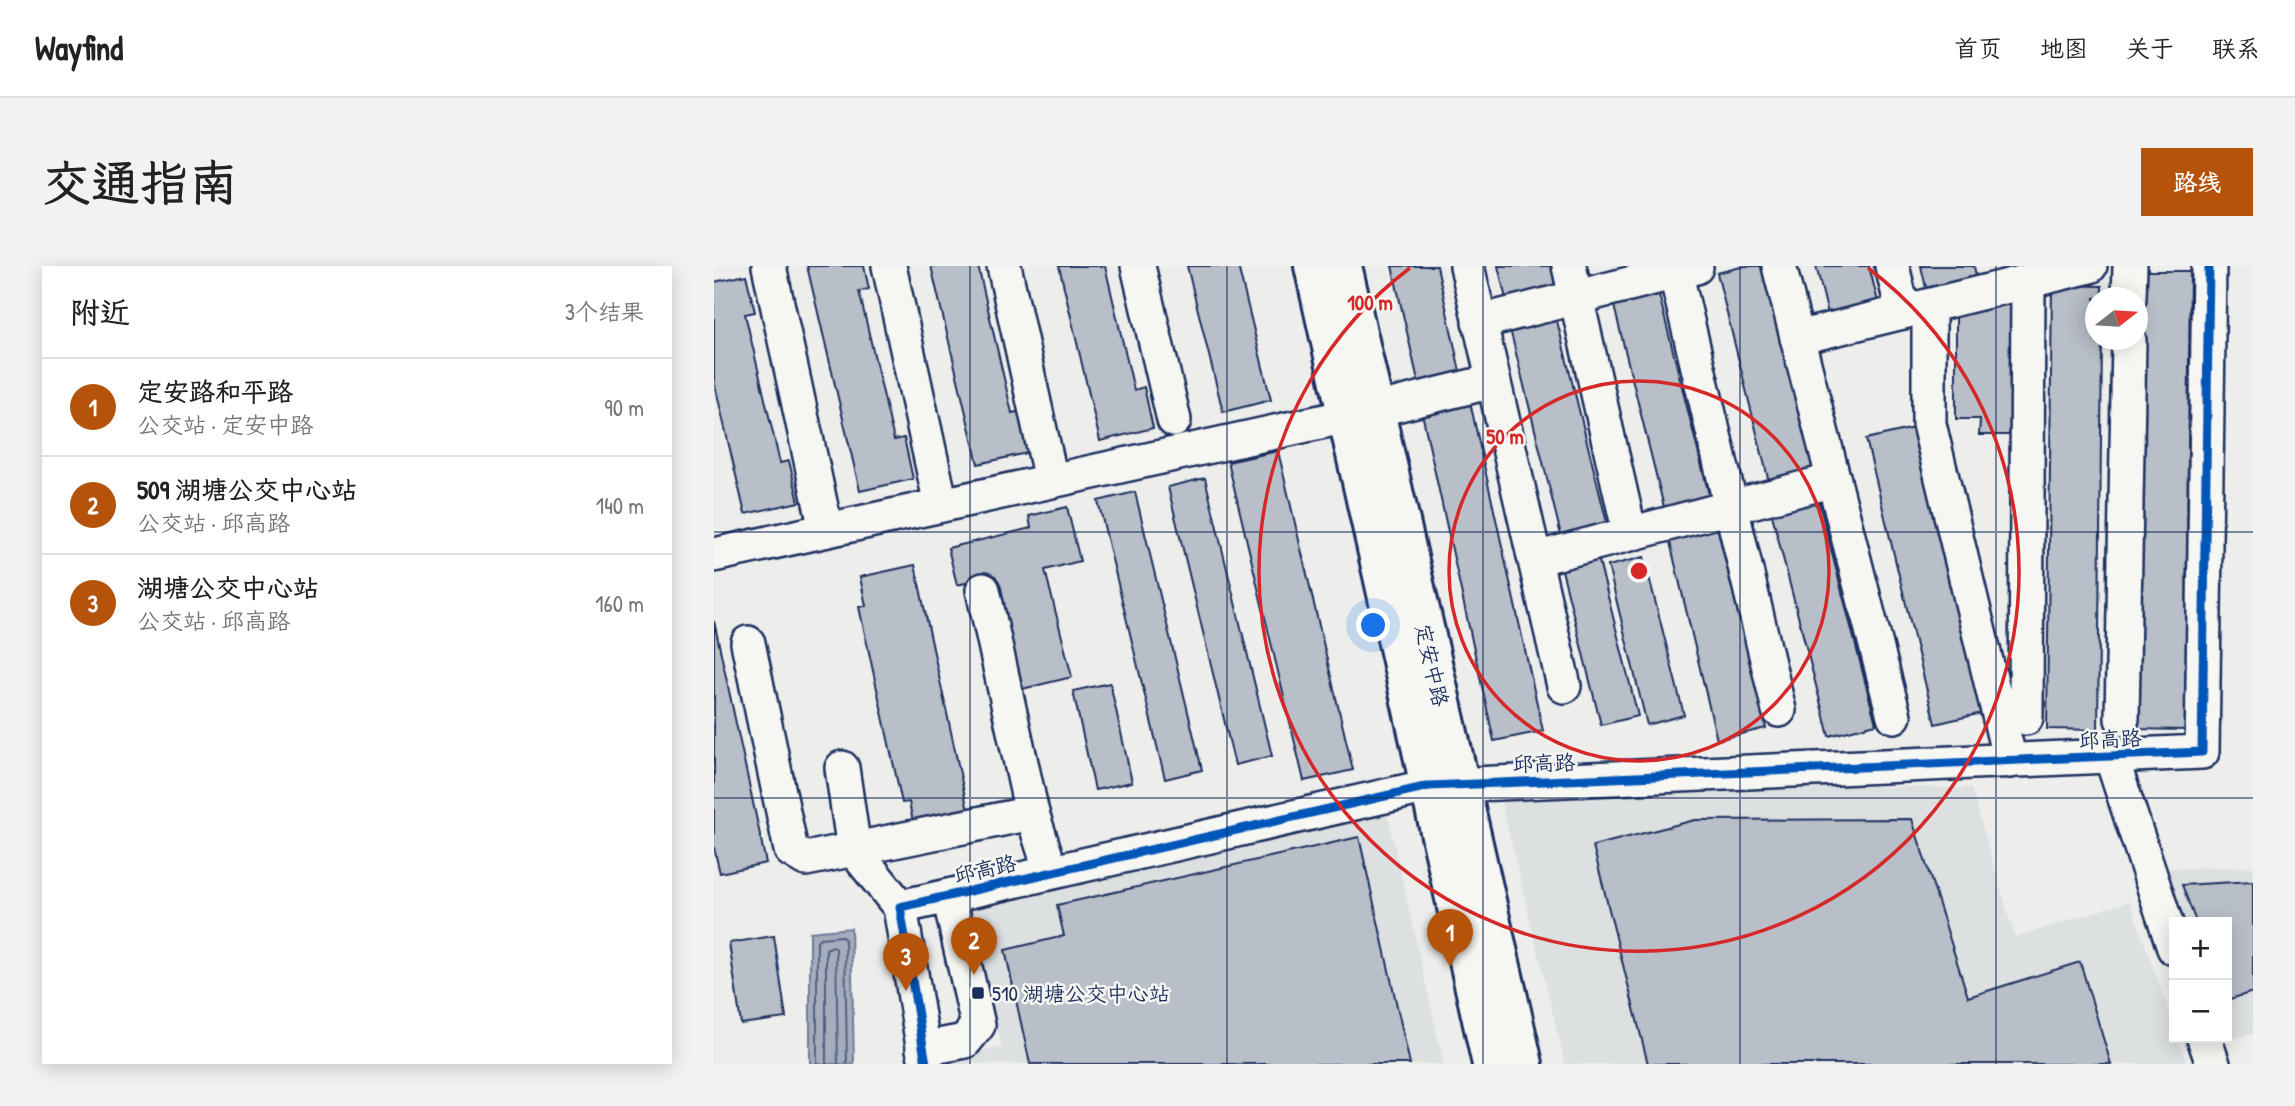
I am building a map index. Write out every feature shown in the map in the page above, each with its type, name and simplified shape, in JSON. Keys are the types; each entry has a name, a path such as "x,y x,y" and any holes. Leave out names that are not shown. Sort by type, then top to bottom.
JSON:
{"main road":[{"name":"定安中路","path":"1314,266 1361,413 1444,785 1492,1064"},
{"name":"定安中路","path":"1342,266 1361,413"},
{"name":"定安中路","path":"1444,785 1523,1064"}],"street":[{"path":"769,266 826,530"},
{"path":"889,266 941,505"},
{"path":"1004,266 1051,480"},
{"path":"1138,266 1174,420"},
{"path":"1466,266 1564,686"},
{"path":"1779,266 1894,716"},
{"path":"1892,266 1916,309 1930,424 2010,761"},
{"path":"1797,338 1916,309 2009,278 2090,266"},
{"path":"2129,287 2130,266"},
{"name":"邱高路","path":"900,907 1444,785 2202,752 2209,266"},
{"path":"1479,322 1572,281 1683,268 1731,508 1779,710"},
{"path":"2009,278 2026,718"},
{"path":"1572,281 1630,534"},
{"path":"2122,719 2129,350"},
{"path":"714,555 1361,413 1493,381"},
{"path":"1535,559 1834,480"},
{"path":"983,590 1032,813 1051,872"},
{"path":"748,643 791,850 806,859 1032,813"},
{"path":"2111,756 2169,933"},
{"path":"842,768 854,850 900,907 924,1056 965,1041 978,1025 949,895"},
{"path":"2206,1043 2213,1064"}],"shaded area":[{"path":"1739,784 1971,788 2015,937 2130,901 2169,1013 2169,1043 2180,1043 2187,1064 1565,1064 1500,797"},
{"path":"1387,812 1444,1064 945,1064 944,1057 1002,1047 967,908"},
{"path":"2253,867 2253,1034 2232,1038 2232,917 2181,917 2165,868"}],"water":[{"path":"851,928 854,1064 810,1064 810,932"}],"building":[{"path":"807,266 864,266 869,289 859,291 894,440 904,438 913,479 860,491"},
{"path":"931,266 978,266 1012,413 1022,411 1031,452 978,464"},
{"path":"1059,266 1105,266 1134,390 1144,387 1153,428 1100,441"},
{"path":"1187,266 1238,266 1271,400 1223,412"},
{"path":"1392,266 1437,266 1461,376 1419,385"},
{"path":"1498,266 1551,266 1557,292 1507,303"},
{"path":"1745,266 1763,266 1815,470 1769,482 1717,273"},
{"path":"1816,266 1869,266 1878,302 1828,314"},
{"path":"1921,266 1974,266 1976,276 1926,288"},
{"path":"2139,271 2190,271 2185,730 2134,729 2138,350 2148,350 2148,287 2139,287"},
{"path":"746,275 755,312 745,314 780,463 789,461 799,502 745,514 714,381 714,282"},
{"path":"2052,285 2102,286 2085,287 2085,350 2102,350 2098,730 2047,729"},
{"path":"1658,291 1710,499 1665,511 1613,302"},
{"path":"1983,299 2013,299 2013,435 1979,435 1980,419 1956,419 1956,311 1983,311"},
{"path":"1556,317 1609,531 1563,543 1510,329"},
{"path":"1470,402 1543,731 1494,741 1422,413"},
{"path":"1914,428 1982,713 1935,724 1866,439"},
{"path":"1278,451 1353,770 1304,781 1228,462"},
{"path":"1205,478 1272,756 1235,765 1168,487"},
{"path":"1135,492 1202,770 1165,779 1098,501"},
{"path":"1818,499 1876,724 1829,736 1771,511"},
{"path":"1067,507 1080,561 1045,570 1072,677 1022,689 995,576 957,585 948,548 1031,528 1029,516"},
{"path":"1717,526 1766,728 1717,740 1669,538"},
{"path":"1598,557 1638,716 1601,725 1561,566"},
{"path":"1644,557 1684,715 1647,725 1608,566"},
{"path":"915,565 970,820 915,832 909,802 902,803 859,607 866,606 860,577"},
{"path":"714,621 766,863 720,873 714,848"},
{"path":"1110,683 1132,782 1095,790 1073,691"},
{"path":"1912,819 1968,997 2080,962 2111,1064 1648,1064 1593,846 1695,820"},
{"path":"1359,837 1410,1064 1030,1064 1005,950 1064,936 1057,905"},
{"path":"2253,881 2253,992 2232,998 2232,917 2194,917 2182,885"},
{"path":"774,936 786,1018 741,1024 729,943"}],"cycle path":[{"path":"926,1064 900,907 1429,786 2202,752 2209,266"}],"place":[{"name":"定安路和平路","path":"1450,967"},
{"name":"509 湖塘公交中心站","path":"974,975"},
{"name":"湖塘公交中心站","path":"906,991"},
{"name":"510 湖塘公交中心站","path":"978,993"}]}
